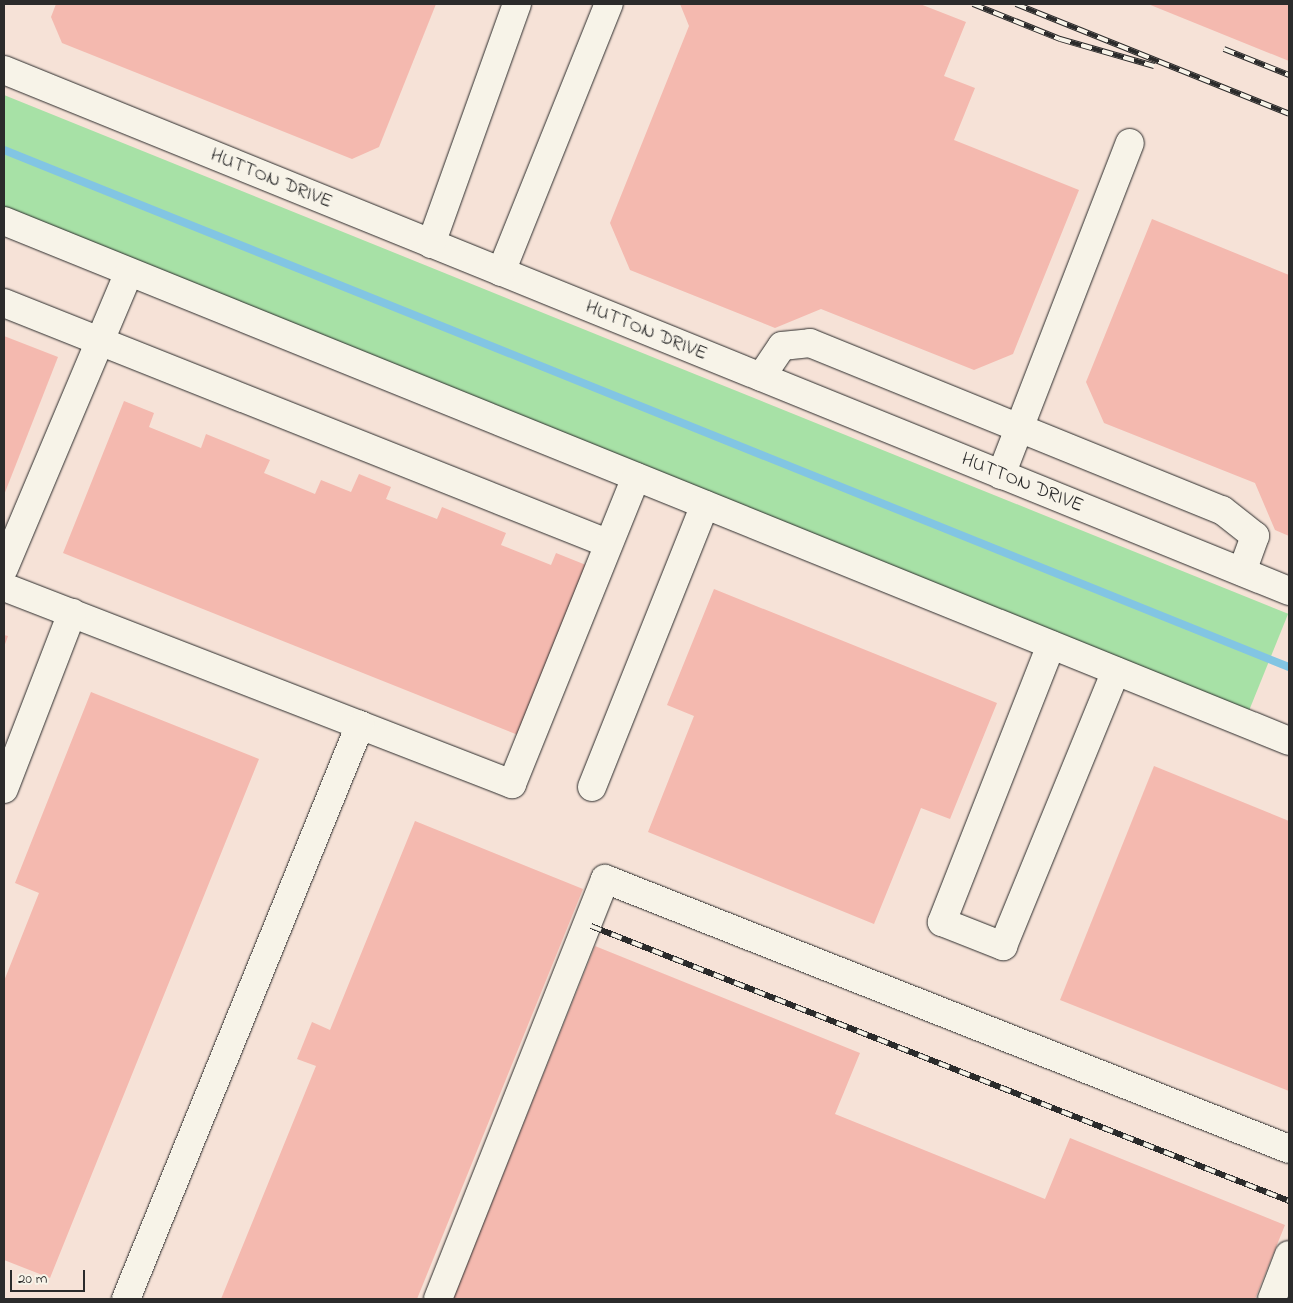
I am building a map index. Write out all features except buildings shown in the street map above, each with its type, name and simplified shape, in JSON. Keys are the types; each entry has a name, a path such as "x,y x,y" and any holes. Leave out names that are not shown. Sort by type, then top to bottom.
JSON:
{"street":[{"path":"431,244 517,4"},
{"path":"502,272 609,4"},
{"name":"HUTTON DRIVE","path":"4,70 1289,591"},
{"path":"1001,475 1130,143"},
{"path":"4,221 1289,742"},
{"path":"4,568 129,272"},
{"path":"4,303 607,543"},
{"path":"761,377 769,359 782,346 810,343 1020,428 1222,510 1247,525 1255,536 1242,572"},
{"path":"4,587 512,784 607,543 636,477"},
{"path":"592,788 705,505"},
{"path":"4,789 72,613"},
{"path":"1051,645 942,922 1003,946 1116,671"},
{"path":"126,1299 360,725"},
{"path":"438,1299 606,879 1289,1149"},
{"path":"1272,1299 1289,1255"}],"shaded area":[{"path":"4,4 1289,4 1289,1299 4,1299"}],"green space":[{"path":"4,95 1288,614 1245,720 4,218"}],"waterway":[{"path":"4,150 1289,667"}],"railway":[{"path":"973,4 1060,39 1154,66"},
{"path":"1016,4 1289,114"},
{"path":"1224,49 1289,75"},
{"path":"591,926 1289,1201"}]}
